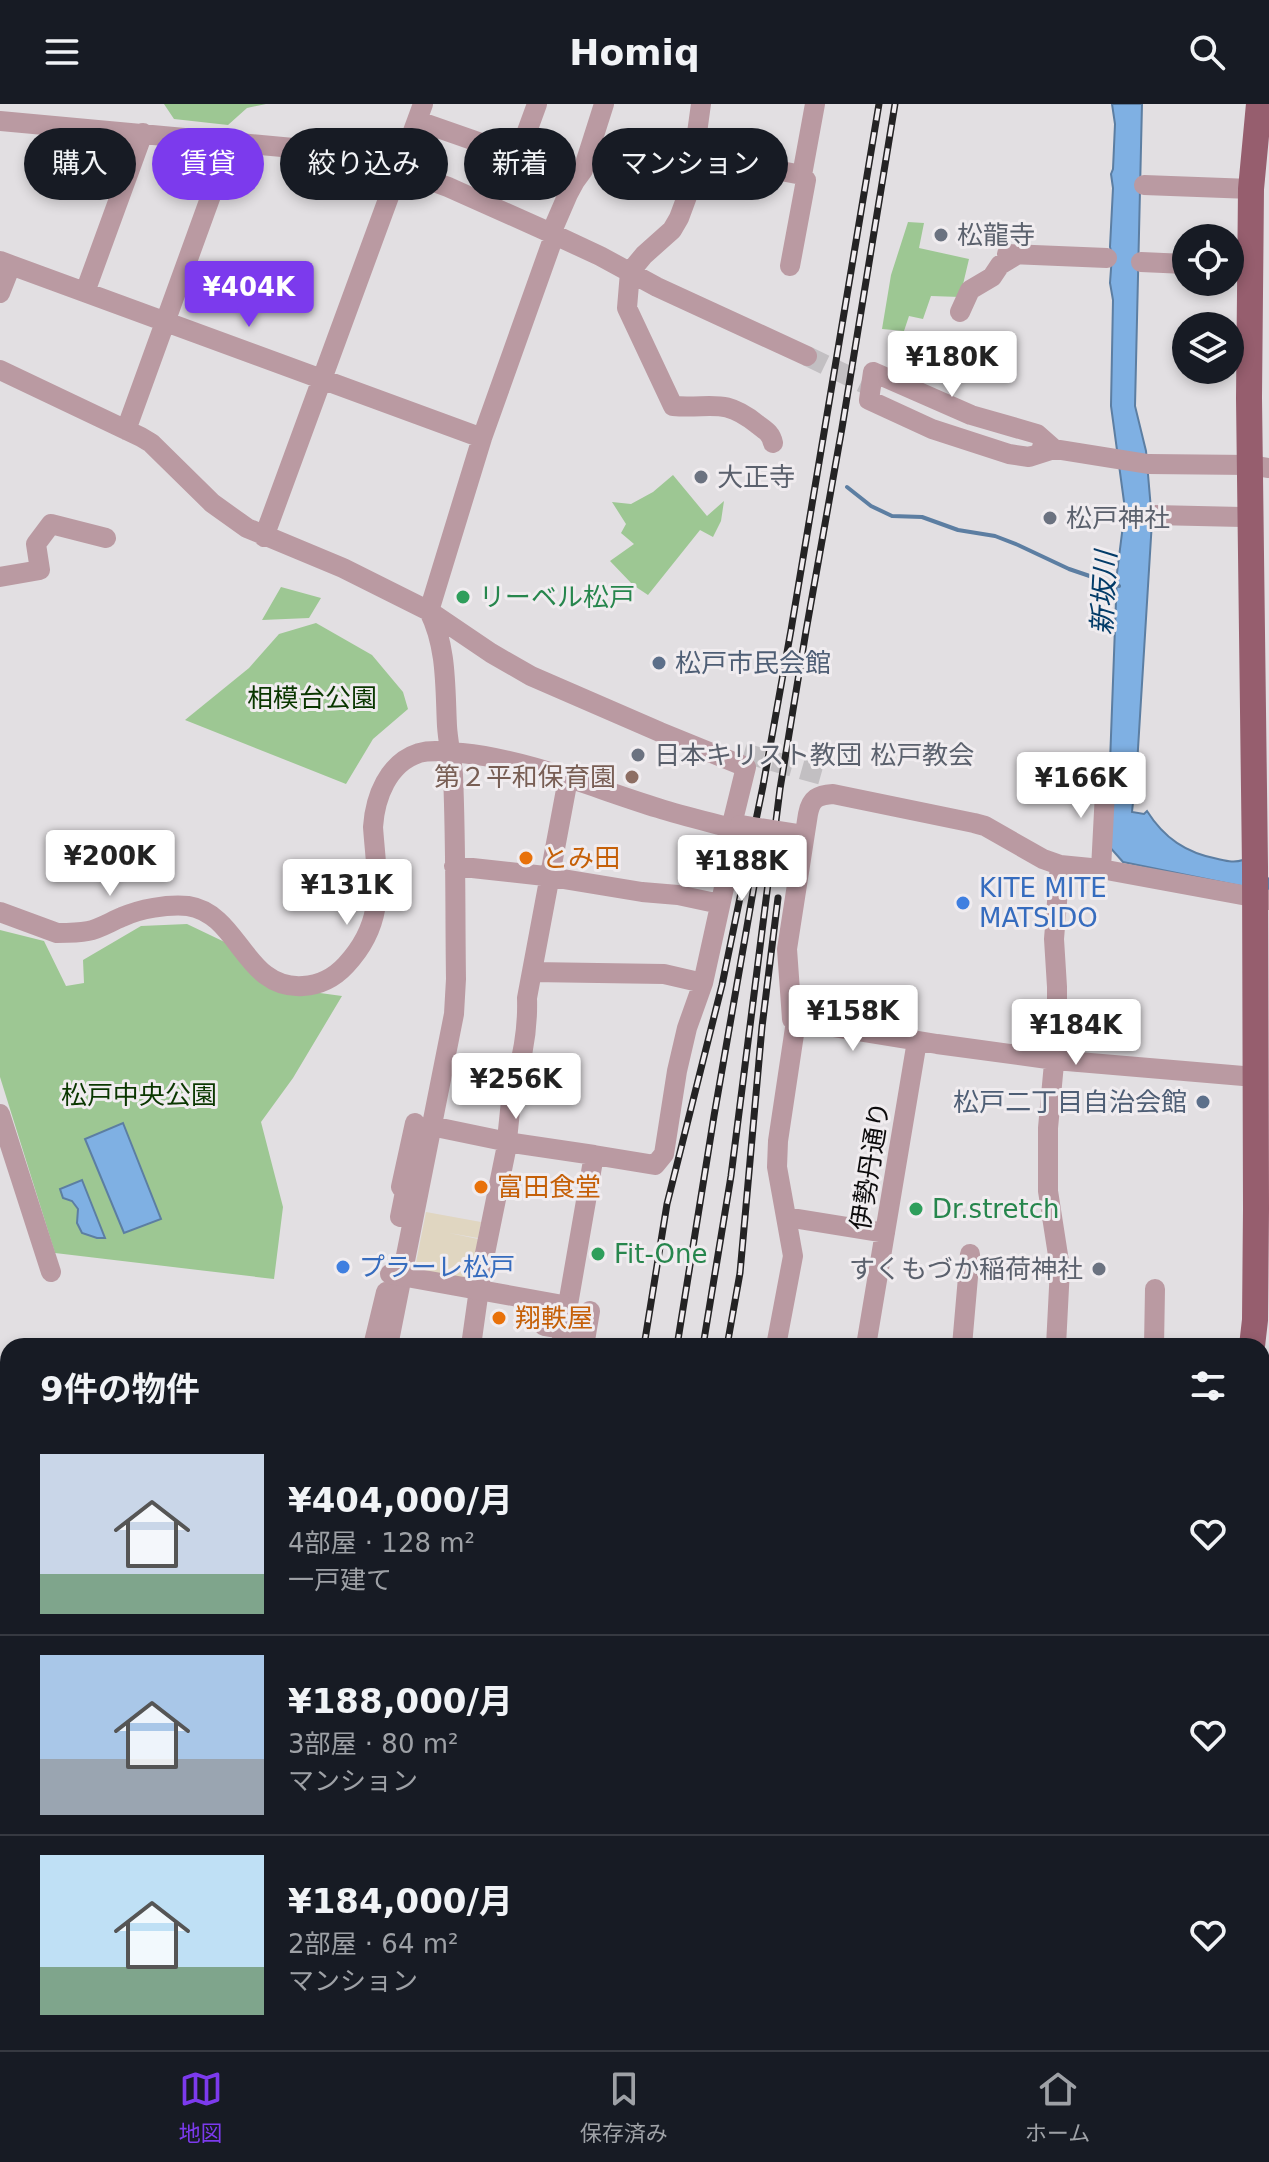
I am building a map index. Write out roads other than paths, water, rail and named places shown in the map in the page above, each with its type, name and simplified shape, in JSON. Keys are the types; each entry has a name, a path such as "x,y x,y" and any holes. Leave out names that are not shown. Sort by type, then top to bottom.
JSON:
{"main road":[{"path":"1244,239 1262,113"},
{"path":"1244,289 1259,371 1263,463 1262,834 1255,1077 1263,1210 1255,1320 1257,1338"}],"street":[{"path":"528,128 537,104"},
{"path":"576,180 583,170 604,104"},
{"path":"694,128 701,104"},
{"path":"802,175 815,104"},
{"path":"420,112 464,132"},
{"path":"0,121 152,134"},
{"path":"85,292 143,133"},
{"path":"788,172 802,175 806,180 790,266"},
{"path":"1144,185 1251,189"},
{"path":"448,187 807,356"},
{"path":"126,430 210,200"},
{"path":"264,537 388,200"},
{"path":"375,1338 405,1192 401,1187 423,1125 454,1014 453,774 440,641 438,628 429,611 482,438 554,236 552,231 566,200"},
{"path":"686,200 672,230 630,272 627,308 673,406 728,406 741,411 770,434 773,443"},
{"path":"960,312 970,290 992,277 1013,254 1107,258"},
{"path":"1141,262 1172,263"},
{"path":"0,293 5,263 482,438"},
{"path":"652,271 816,345 810,373 649,299 630,272 652,271"},
{"path":"0,370 151,443 226,514 264,537 343,568 429,611 531,676 746,767 733,820 737,827 703,983 687,1028 677,1071 664,1154 655,1165 423,1125"},
{"path":"873,372 971,415 1037,434 1054,449 1029,457 1009,454 932,429 869,400 873,372"},
{"path":"880,391 977,431 1054,449 1148,464 1263,463"},
{"path":"1154,515 1242,517"},
{"path":"0,577 40,570 36,544 51,524 106,538"},
{"path":"0,912 57,933 87,932 137,912 188,906 203,911 221,924 259,971 283,985 315,985 342,970 358,952 372,924 378,897 373,827 381,789 404,761 434,751 488,756 538,767 659,809 737,827 797,834"},
{"path":"1101,869 1106,773"},
{"path":"1039,774 1083,775"},
{"path":"472,1338 482,1268 499,1188 512,1091 528,1017 527,998 568,779"},
{"path":"1255,1077 1055,1060 796,1021 792,1019 787,949 809,807 819,795 869,800 985,826 1043,859 1060,865 1259,889"},
{"path":"1056,1338 1060,1268 1048,1191 1048,1128 1055,1060 1057,987 1054,939 1060,865"},
{"path":"454,866 678,895 720,904"},
{"path":"532,972 664,974 703,983"},
{"path":"778,1338 793,1256 777,1167 778,1141 796,1021"},
{"name":"伊勢丹通り","path":"867,1338 917,1041"},
{"path":"0,1114 51,1272"},
{"path":"389,1338 423,1125"},
{"path":"555,1331 594,1155"},
{"path":"786,1217 885,1233"},
{"path":"963,1338 970,1254"},
{"path":"390,1274 563,1305 555,1331"},
{"path":"1154,1338 1155,1289"},
{"path":"585,1338 590,1311"},
{"path":"555,1331 581,1338"}],"water":[{"path":"1112,104 1142,104 1135,406 1146,451 1152,521 1132,812 1144,814 1147,811 1168,836 1196,853 1227,861 1243,860 1269,879 1269,896 1250,888 1123,862 1107,844 1117,573 1125,509 1111,406 1111,174 1115,124"},
{"path":"123,1123 161,1219 124,1233 85,1139"},
{"path":"82,1180 105,1238 82,1233 77,1223 78,1209 72,1201 63,1198 60,1189"}],"waterway":[{"name":"新坂川","path":"847,487 871,506 892,516 922,517 958,530 995,536 1069,569 1119,586"}],"tunnel":[{"path":"807,356 880,391"},
{"path":"744,753 829,777"}],"railway":[{"path":"645,1338 667,1204 722,985 763,786 879,104"},
{"path":"704,1338 731,1176 780,789 895,104"},
{"path":"678,1338 757,869"},
{"path":"728,1338 740,1273 762,1027 778,898"}],"place":[{"name":"松龍寺","path":"941,235"},
{"name":"大正寺","path":"701,477"},
{"name":"松戸神社","path":"1050,518"},
{"name":"リーベル松戸","path":"463,597"},
{"name":"松戸市民会館","path":"659,663"},
{"name":"日本キリスト教団 松戸教会","path":"638,755"},
{"name":"第２平和保育園","path":"632,777"},
{"name":"とみ田","path":"526,858"},
{"name":"KITE MITE MATSIDO","path":"963,903"},
{"name":"松戸二丁目自治会館","path":"1203,1102"},
{"name":"富田食堂","path":"481,1187"},
{"name":"Dr.stretch","path":"916,1209"},
{"name":"Fit-One","path":"598,1254"},
{"name":"プラーレ松戸","path":"343,1267"},
{"name":"すくもづか稲荷神社","path":"1099,1269"},
{"name":"翔軼屋","path":"499,1318"}],"park label":[{"name":"相模台公園","path":"312,698"},
{"name":"松戸中央公園","path":"139,1095"}]}
